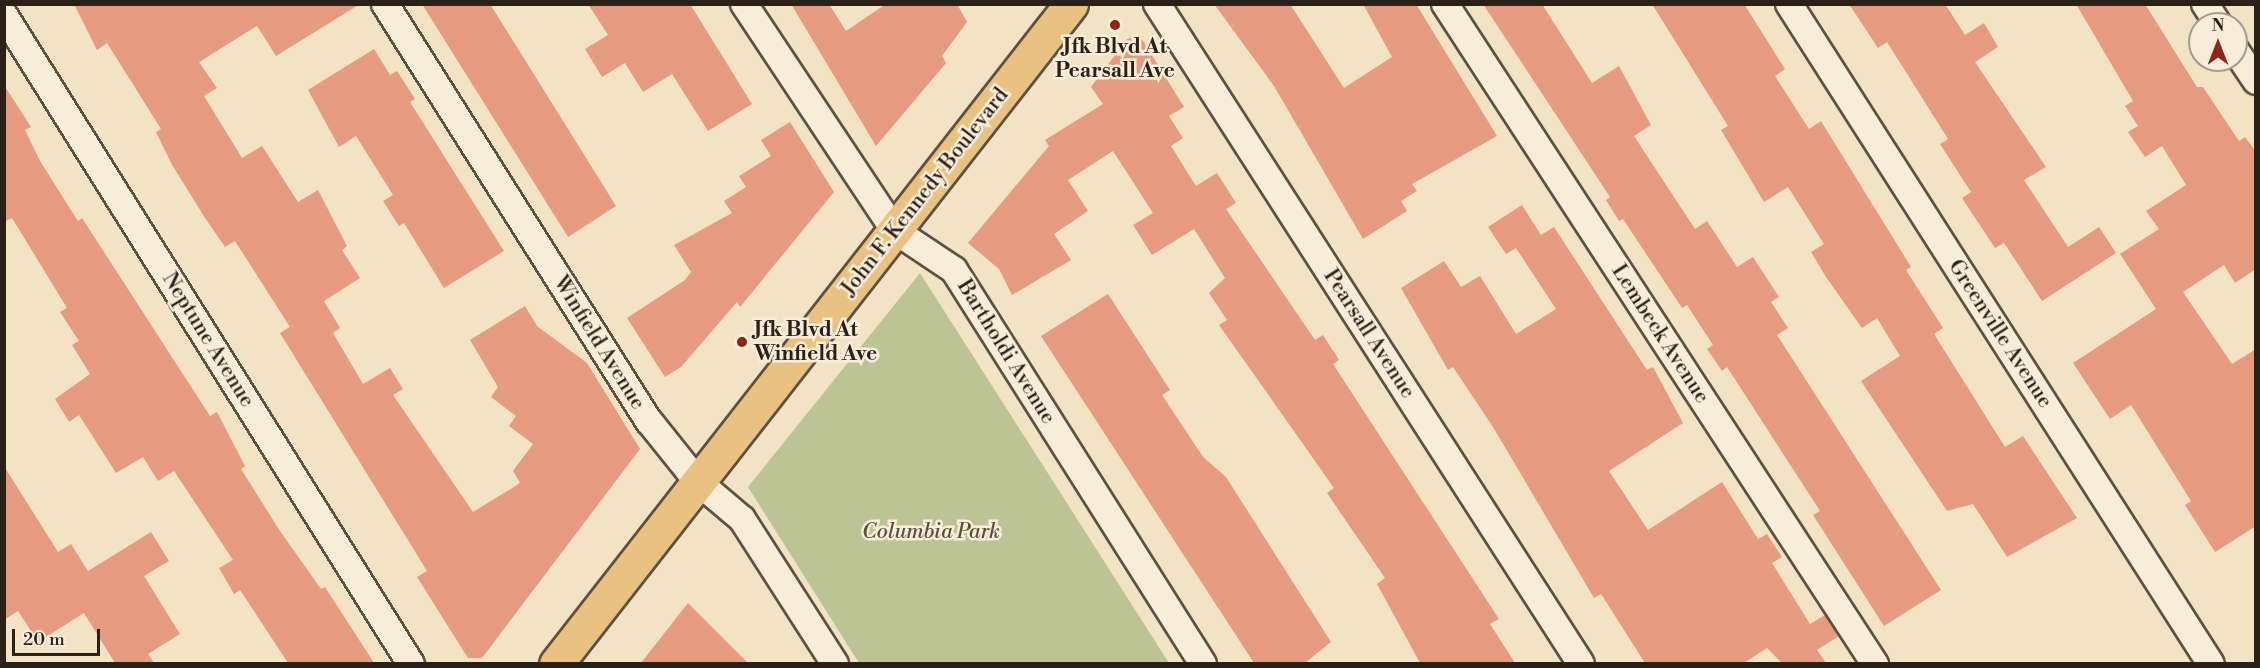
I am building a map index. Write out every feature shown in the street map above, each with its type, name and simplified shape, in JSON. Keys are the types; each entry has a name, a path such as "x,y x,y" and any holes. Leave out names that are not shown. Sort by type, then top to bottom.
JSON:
{"main road":[{"name":"John F. Kennedy Boulevard","path":"556,663 1071,4"}],"street":[{"name":"Winfield Avenue","path":"385,4 649,421 697,481 742,519 835,663"},
{"name":"Bartholdi Avenue","path":"744,4 894,230 954,270 1203,663"},
{"name":"Pearsall Avenue","path":"1157,4 1581,663"},
{"name":"Lembeck Avenue","path":"1445,4 1875,663"},
{"name":"Greenville Avenue","path":"1790,4 2211,663"},
{"name":"Neptune Avenue","path":"4,15 411,663"}],"green space":[{"name":"Columbia Park","path":"920,273 1169,663 859,663 748,487"}],"building":[{"path":"74,4 360,4 276,56 257,26 199,62 217,88 204,96 242,158 262,146 298,202 318,190 347,246 342,250 360,278 324,301 340,328 333,333 363,384 390,368 403,389 393,395 473,512 520,483 513,471 533,444 509,426 516,416 491,397 498,387 470,340 525,306 537,326 587,363 640,449 482,658 468,658 417,577 427,571 280,333 290,327 235,241 225,247 205,218 171,163 156,132 161,129 107,43 97,50"},
{"path":"422,4 490,4 616,206 568,237"},
{"path":"588,4 690,4 752,104 708,131 672,74 643,92 625,63 602,77 585,49 608,35"},
{"path":"791,4 829,4 846,31 886,4 957,4 967,22 942,56 946,63 876,146"},
{"path":"1214,4 1290,4 1344,88 1392,57 1363,4 1416,4 1497,136 1412,184 1417,191 1401,201 1407,211 1363,239 1274,86"},
{"path":"1483,4 1542,4 1592,83 1619,66 1651,125 1634,136 1695,229 1707,221 1737,267 1753,257 1779,297 1771,302 1788,328 1777,335 1941,590 1884,626 1813,515 1820,511 1727,367 1722,371 1707,349 1713,345 1687,305 1682,308 1623,219 1619,221 1606,200 1610,197"},
{"path":"1652,4 1744,4 1785,69 1775,76 1809,129 1821,121 1911,267 1906,270 1943,328 1934,334 2005,447 2023,436 2077,518 2007,557 1973,504 1947,511 1861,381 1900,356 1877,318 1862,328 1826,277 1811,252 1824,244 1788,187 1764,202 1721,130 1728,126"},
{"path":"1849,4 1945,4 1965,35 1984,23 1998,47 1975,62 2046,167 2024,180 2068,247 2099,227 2116,253 2042,301 2004,243 1995,248 1962,198 1971,192 1940,144 1948,139 1887,42 1878,48"},
{"path":"2076,4 2145,4 2197,87 2203,87 2239,141 2245,137 2256,152 2256,269 2235,283 2224,265 2183,292 2232,364 2256,349 2256,526 2215,552 2185,505 2191,501 2131,405 2110,419 2073,363 2156,309 2120,254 2159,229 2146,211 2186,185 2162,146 2145,157 2128,132 2138,126 2125,106 2133,101"},
{"path":"1140,36 1184,107 1169,116 1183,138 1171,146 1196,186 1217,173 1236,203 1226,209 1315,340 1323,335 1339,360 1333,364 1499,619 1490,624 1515,663 1420,663 1377,584 1385,578 1327,493 1334,488 1219,325 1227,320 1209,293 1225,278 1194,229 1152,255 1133,225 1153,213 1113,151 1068,180 1088,211 1054,234 1071,260 1012,295 999,269 968,243 1049,146 1045,140 1103,104 1091,87 1127,39"},
{"path":"374,49 390,75 397,71 415,99 410,102 504,251 444,288 404,223 399,226 383,201 393,195 356,136 339,147 308,90"},
{"path":"4,85 31,127 25,130 40,161 78,221 82,218 210,416 217,412 245,466 241,469 280,531 321,589 325,587 374,663 288,663 240,590 234,594 219,568 233,560 174,471 158,481 143,457 116,473 79,415 69,422 55,399 90,374 72,345 79,341 60,312 67,308 12,218 4,222"},
{"path":"790,122 834,192 740,307 737,302 681,367 665,377 627,318 685,280 691,272 674,245 732,213 724,201 746,187 739,176 771,156 761,140"},
{"path":"1522,205 1541,235 1554,227 1647,370 1653,367 1683,423 1609,471 1648,530 1722,482 1758,539 1767,534 1782,557 1772,563 1810,624 1825,615 1839,636 1817,650 1826,663 1782,663 1767,648 1744,663 1645,663 1601,594 1594,598 1493,427 1453,367 1448,370 1401,288 1444,261 1461,287 1480,276 1516,334 1556,309 1516,248 1506,254 1488,227"},
{"path":"1108,294 1170,390 1162,395 1203,457 1226,477 1331,642 1305,663 1254,663 1041,336"},
{"path":"4,466 58,552 71,544 88,571 151,532 169,561 144,576 180,634 148,654 154,663 115,663 84,613 38,642 18,611 4,620"},
{"path":"688,603 748,663 641,663"}],"place":[{"name":"Jfk Blvd At Pearsall Ave","path":"1115,25"},
{"name":"Jfk Blvd At Winfield Ave","path":"742,342"}]}
